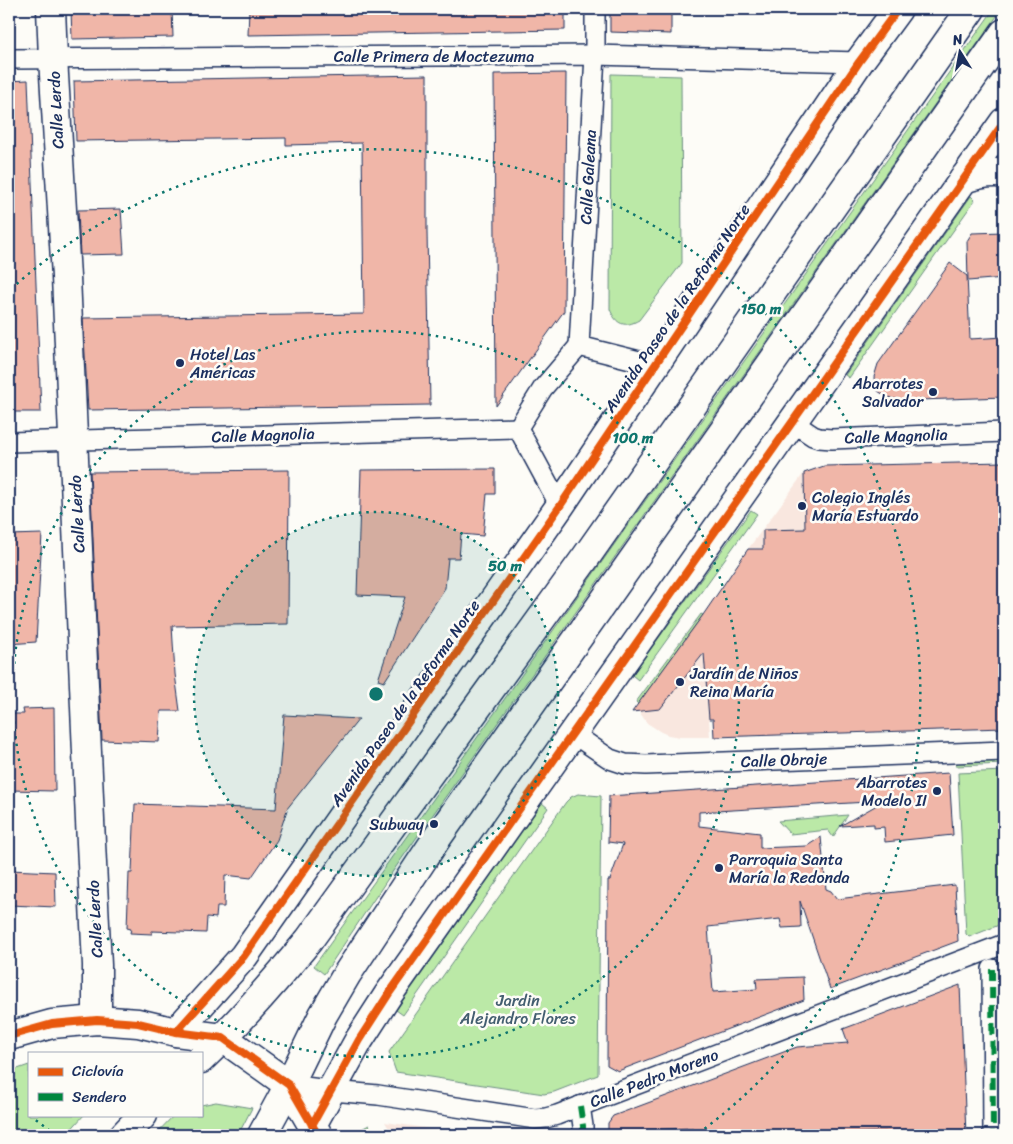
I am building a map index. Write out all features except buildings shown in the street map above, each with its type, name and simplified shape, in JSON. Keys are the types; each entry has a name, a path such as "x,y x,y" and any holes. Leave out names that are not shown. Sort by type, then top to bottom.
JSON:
{"street":[{"name":"Calle Lerdo","path":"51,9 74,441 97,965 96,1020"},
{"name":"Calle Galeana","path":"579,346 595,55 595,9"},
{"name":"Avenida Paseo de la Reforma Norte","path":"176,1032 244,956 560,506 859,62 898,9"},
{"path":"202,1058 276,980 309,940 586,557 971,9"},
{"path":"262,1135 323,1015 347,974 437,838 1004,33"},
{"name":"Calle Primera de Moctezuma","path":"9,59 595,55 859,62"},
{"path":"315,1130 332,1090 359,1040 388,995 1004,122"},
{"path":"963,179 978,174 1004,174"},
{"path":"560,506 518,428 543,388 579,346 655,365"},
{"name":"Calle Magnolia","path":"792,422 813,436 832,439 1004,432"},
{"name":"Calle Magnolia","path":"9,442 518,428"},
{"name":"Calle Obraje","path":"572,733 610,759 625,764 646,765 1004,750"},
{"name":"Calle Pedro Moreno","path":"289,1084 378,1095 535,1119 546,1118 1004,944"},
{"path":"992,969 993,1135"},
{"path":"9,1036 52,1024 96,1020 138,1023 176,1032 223,1038 289,1084 315,1130"},
{"path":"580,1106 584,1126 583,1135"},
{"path":"124,1135 142,1116"}],"shaded area":[{"name":"Colegio Inglés María Estuardo","path":"824,466 826,547 748,549 804,473"},
{"name":"Jardín de Niños Reina María","path":"703,615 710,737 668,735 647,723 640,713 638,704"},
{"path":"385,1122 452,1132 451,1135 393,1135"}],"green space":[{"path":"994,9 1002,9 393,871 324,974 314,966"},
{"path":"611,74 681,76 682,263 639,320 629,324 618,322 610,309"},
{"path":"971,196 975,200 849,378 845,375"},
{"path":"751,510 757,514 638,680 632,675"},
{"path":"701,614 703,615 638,704 636,702"},
{"path":"1004,758 1004,764 956,766 956,759"},
{"path":"1004,771 1004,923 969,937 966,934 958,773"},
{"name":"Jardin Alejandro Flores","path":"578,794 601,796 598,1075 544,1094 396,1072 389,1052 566,802"},
{"path":"542,803 548,808 403,1015 396,1010"},
{"path":"848,815 833,837 828,830 790,834 778,821"},
{"path":"28,1065 28,1116 83,1116 66,1135 9,1135 9,1072"},
{"path":"216,1102 252,1108 238,1135 155,1135 173,1116 202,1116 202,1105"},
{"path":"369,1125 374,1135 356,1135 354,1133"}],"marked path":[{"path":"992,969 993,1135"},
{"path":"580,1106 583,1135"}],"cycle path":[{"path":"176,1032 244,956 560,506 859,62 898,9"},
{"path":"312,1125 359,1040 388,995 1004,122"},
{"path":"9,1036 52,1024 97,1020 138,1023 176,1032 223,1038 289,1085 318,1135"}],"place":[{"name":"Hotel Las Américas","path":"180,363"},
{"name":"Abarrotes Salvador","path":"933,392"},
{"name":"Colegio Inglés María Estuardo","path":"802,506"},
{"name":"Jardín de Niños Reina María","path":"680,682"},
{"name":"Abarrotes Modelo II","path":"937,791"},
{"name":"Subway","path":"434,824"},
{"name":"Parroquia Santa María la Redonda","path":"719,868"}]}
